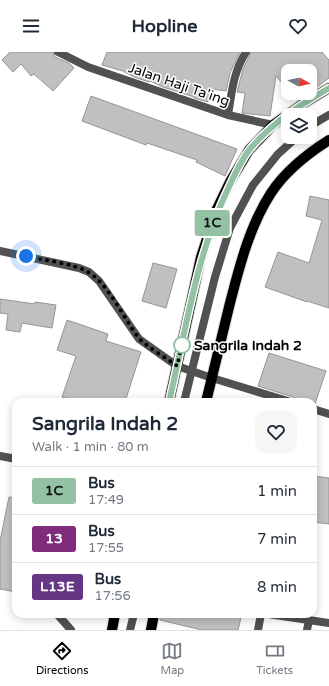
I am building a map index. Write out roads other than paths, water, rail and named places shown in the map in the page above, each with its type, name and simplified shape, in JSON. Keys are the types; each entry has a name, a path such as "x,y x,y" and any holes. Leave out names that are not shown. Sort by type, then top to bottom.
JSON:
{"main road":[{"path":"170,398 201,257 216,212 231,180 249,150 273,125 304,103 329,88"},
{"path":"207,398 240,265 255,223 272,192 295,165 308,153 329,140"},
{"path":"112,630 115,618"},
{"path":"151,630 153,618"}],"street":[{"name":"Jalan Haji Ta'ing","path":"58,52 88,67 228,115 273,125"},
{"path":"228,115 234,77 246,52"},
{"path":"317,122 329,115"},
{"path":"185,398 215,277 230,228 253,185 278,154 289,144"},
{"path":"0,250 79,268 89,272 106,289 139,339 177,366 278,398"},
{"path":"317,410 329,414"},
{"path":"0,456 12,459"},
{"path":"60,618 71,630"},
{"path":"130,630 133,618"},
{"path":"258,630 260,618"},
{"path":"295,618 329,623"},
{"path":"307,630 309,620"}],"place":[{"name":"Sangrila Indah 2","path":"182,345"}]}
